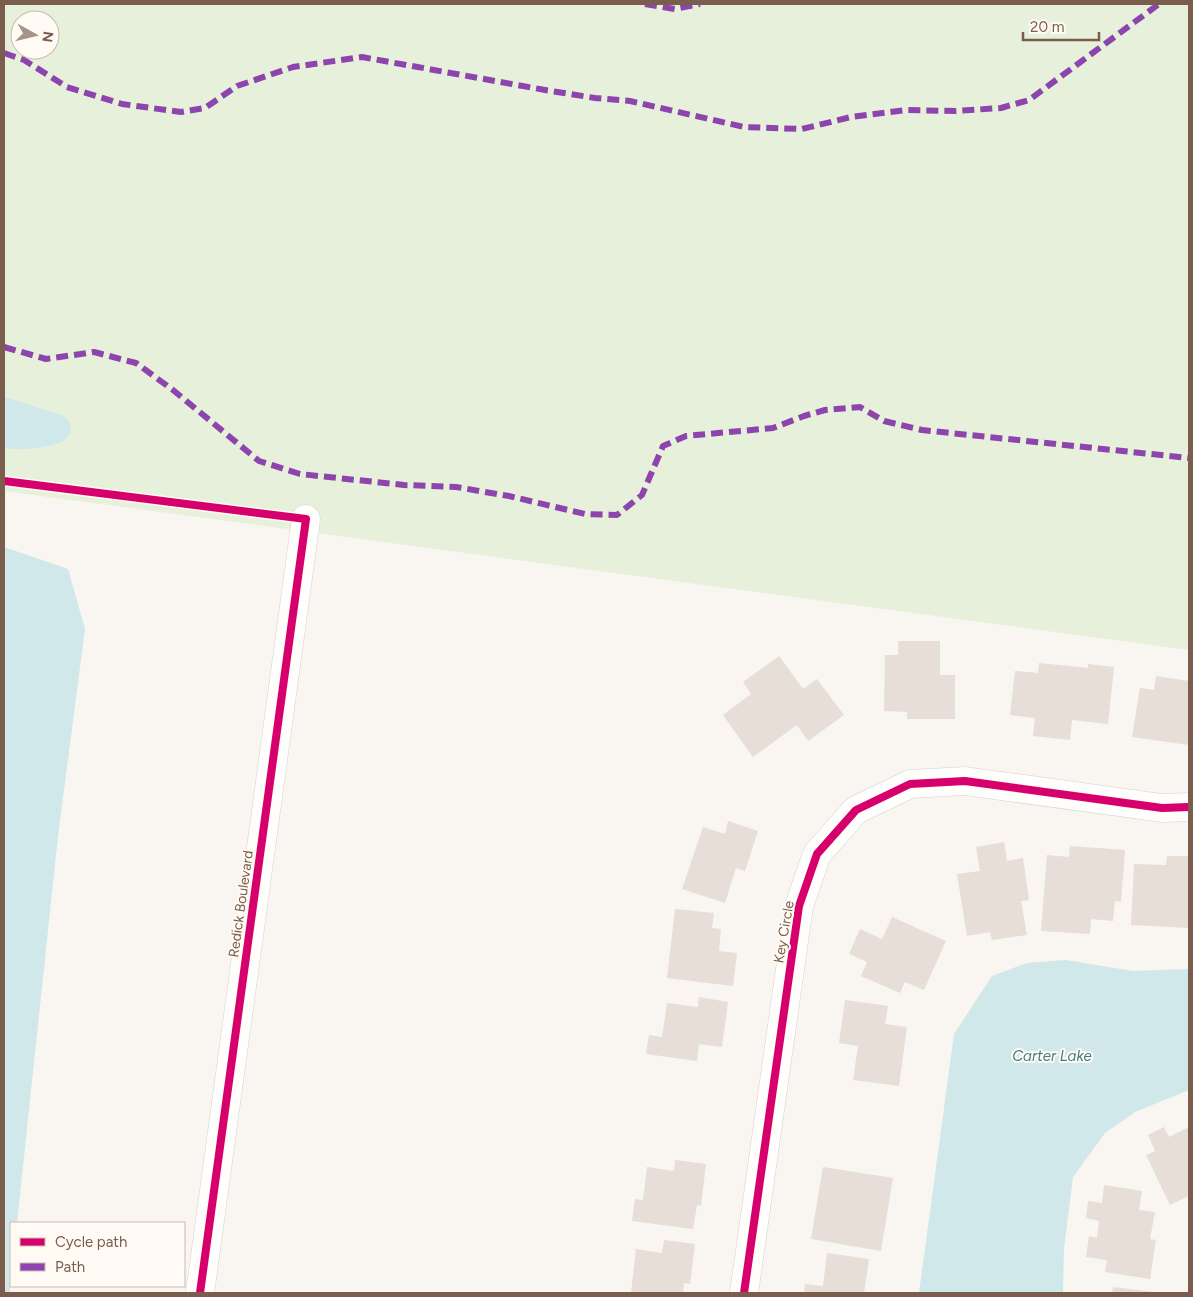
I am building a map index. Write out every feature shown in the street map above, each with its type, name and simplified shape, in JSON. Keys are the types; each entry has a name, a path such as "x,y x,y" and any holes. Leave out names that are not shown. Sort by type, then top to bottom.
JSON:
{"street":[{"name":"Redick Boulevard","path":"200,1293 306,519"},
{"name":"Key Circle","path":"744,1293 799,906 817,854 856,810 910,784 965,781 1162,808 1189,807"}],"green space":[{"path":"4,4 1189,4 1189,650 4,491"}],"water":[{"path":"4,397 62,415 70,424 71,430 69,435 61,442 40,448 4,448"},
{"path":"4,547 68,569 85,629 58,836 17,1222 10,1222 10,1293 4,1293"},
{"name":"Carter Lake","path":"1066,960 1133,971 1189,969 1189,1090 1135,1112 1105,1133 1073,1177 1064,1248 1063,1293 919,1293 954,1034 992,976 1027,963"}],"building":[{"path":"898,641 940,641 940,675 955,675 955,719 907,719 907,712 884,711 885,655 898,655"},
{"path":"779,656 803,689 817,679 844,715 808,741 797,725 753,757 723,715 751,694 743,682"},
{"path":"1039,663 1088,668 1088,664 1114,667 1108,724 1072,720 1070,740 1033,736 1035,718 1010,715 1015,671 1038,673"},
{"path":"1156,676 1189,681 1189,745 1132,737 1140,688 1154,690"},
{"path":"728,821 758,831 745,871 736,868 725,903 682,889 703,827 725,834"},
{"path":"1004,842 1007,861 1023,858 1029,900 1021,901 1027,935 992,940 990,932 967,936 957,874 980,871 976,847"},
{"path":"1070,846 1125,850 1121,902 1115,901 1113,921 1091,919 1090,934 1041,931 1047,855 1069,857"},
{"path":"1167,856 1189,856 1189,928 1131,925 1134,864 1166,865"},
{"path":"675,909 714,913 712,928 721,929 719,951 737,953 733,986 667,978"},
{"path":"892,917 946,941 924,990 905,982 900,993 861,976 867,962 849,954 860,929 882,939"},
{"path":"699,997 728,1002 722,1047 699,1044 697,1061 646,1054 649,1035 662,1037 667,1003 698,1007"},
{"path":"845,1000 888,1006 885,1024 907,1027 899,1086 853,1080 858,1046 839,1043"},
{"path":"1164,1127 1169,1137 1189,1127 1189,1196 1170,1205 1146,1155 1155,1151 1148,1135"},
{"path":"675,1160 706,1164 701,1206 697,1205 693,1229 632,1221 635,1199 643,1200 647,1167 674,1171"},
{"path":"823,1167 893,1178 881,1251 811,1239"},
{"path":"1104,1185 1142,1191 1139,1210 1155,1212 1150,1239 1156,1240 1150,1279 1105,1272 1107,1260 1086,1257 1089,1236 1097,1238 1099,1221 1086,1218 1088,1201 1102,1203"},
{"path":"664,1240 695,1244 690,1284 684,1283 683,1293 631,1293 636,1249 662,1253"},
{"path":"827,1253 869,1259 864,1293 804,1293 805,1284 823,1286"},
{"path":"1113,1287 1154,1292 1112,1293"}],"marked path":[{"path":"645,4 675,9 700,4"},
{"path":"4,53 24,60 67,87 122,104 181,112 205,108 237,86 293,67 362,57 545,90 595,98 630,101 744,127 802,129 851,117 906,110 956,111 1001,108 1029,100 1159,4"},
{"path":"4,347 46,359 94,352 136,363 173,390 259,461 300,474 404,485 456,487 509,496 585,514 617,515 642,495 663,446 686,436 773,428 825,410 860,407 884,421 922,430 1189,458"}],"cycle path":[{"path":"4,481 306,519 200,1293"},
{"path":"744,1293 799,906 817,854 856,810 910,784 965,781 1162,808 1189,807"}]}
